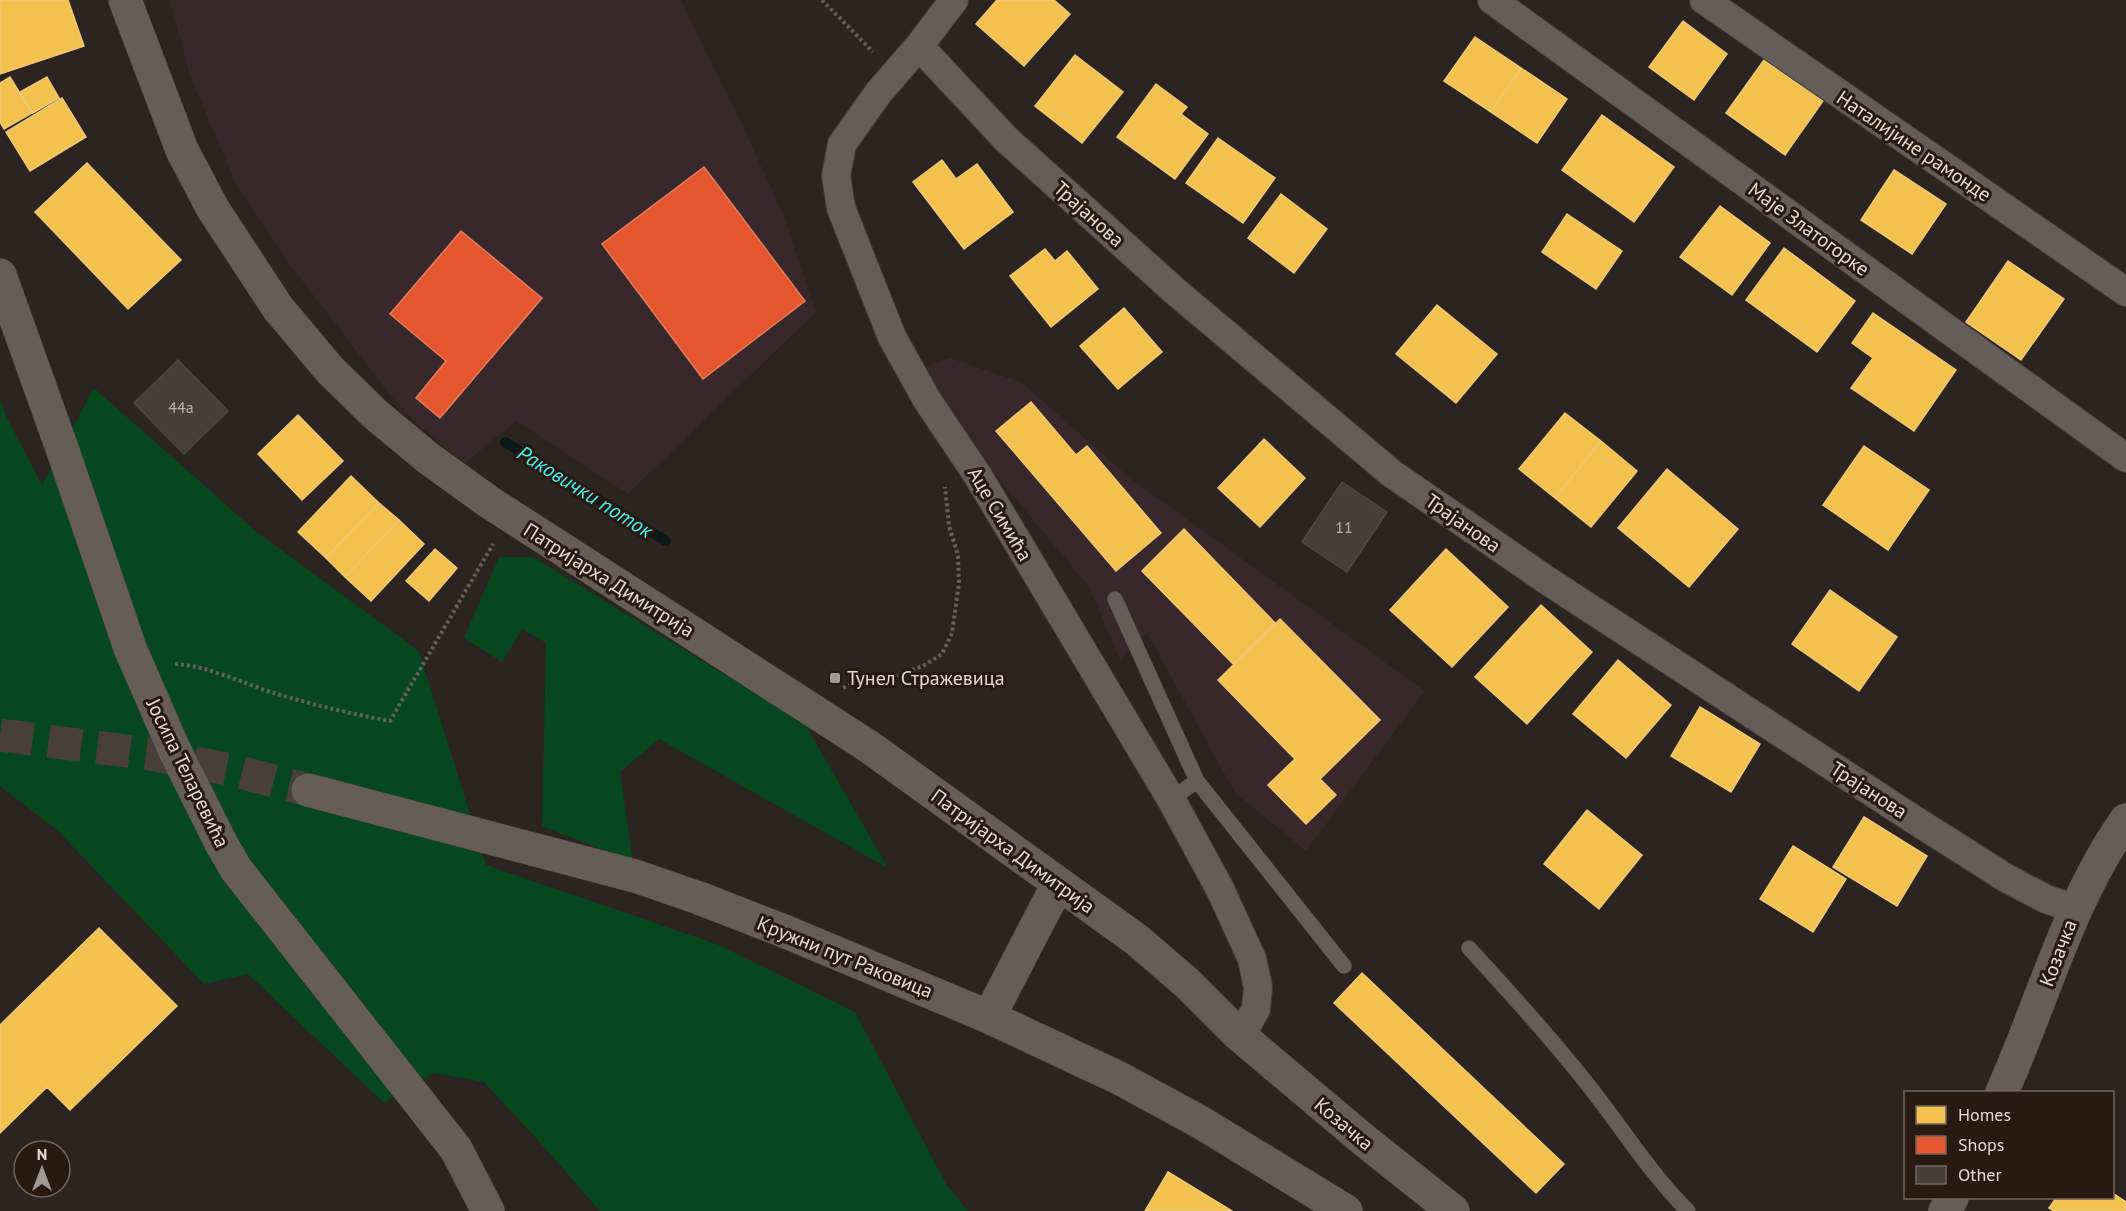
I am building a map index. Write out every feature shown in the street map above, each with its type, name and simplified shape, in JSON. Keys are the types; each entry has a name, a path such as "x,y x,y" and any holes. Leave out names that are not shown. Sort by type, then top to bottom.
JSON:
{"main road":[{"name":"Патријарха Димитрија","path":"125,0 182,150 213,209 278,308 330,370 375,414 428,458 510,516 812,709 939,796 1145,948 1187,983 1238,1034"},
{"name":"Јосипа Теларевића","path":"0,275 130,648 174,749 221,843 236,869 456,1149 488,1211"},
{"name":"Кружни пут Раковица","path":"309,790 646,880 784,931 989,1017 1161,1100 1346,1211"},
{"name":"Козачка","path":"2002,1091 2030,1026 2074,909 2106,848 2126,820"},
{"path":"989,1017 1058,884"},
{"name":"Козачка","path":"1238,1034 1365,1141 1453,1211"}],"street":[{"name":"Аце Симића","path":"954,0 894,74 842,144 836,176 841,208 891,337 927,400 996,506 1171,800 1220,889 1256,971 1258,987 1256,1009 1238,1034"},
{"name":"Маје Златогорке","path":"1492,0 2126,458"},
{"name":"Наталијине рамонде","path":"1704,0 2126,292"},
{"name":"Трајанова","path":"919,46 1005,139 1176,292 1391,473 1557,588 2006,878 2046,899 2074,909"}],"lane":[{"path":"1115,599 1197,781 1344,966"},
{"path":"1171,800 1197,781"},
{"path":"1469,948 1535,1020 1664,1187 1688,1211"}],"path":[{"path":"822,0 894,74"},
{"path":"812,709 840,689 863,679 897,675 923,666 942,654 952,633 959,584 958,556 948,526 945,504 945,480"},
{"path":"139,669 163,663 192,665 277,694 390,721 510,516"}],"shaded area":[{"path":"170,0 681,0 735,109 783,214 816,312 628,494 516,421 465,463 414,421 395,401 290,265 236,184 190,76"},
{"path":"950,358 1021,382 1130,478 1425,691 1306,851 1235,793 1147,633 1120,660 1089,587 988,466 919,369"}],"green space":[{"path":"94,388 258,533 419,651 486,865 719,945 855,1012 946,1184 968,1211 600,1211 484,1082 433,1073 384,1103 248,974 204,984 58,831 0,786 0,396 5,414 42,485"},
{"path":"499,557 533,557 805,724 888,868 659,739 620,772 633,862 542,826 546,643 522,629 502,662 464,638"}],"building: Homes":[{"path":"0,0 68,0 84,46 0,74"},
{"path":"997,0 1054,0 1070,14 1024,66 976,24"},
{"path":"1683,21 1727,54 1694,100 1649,67"},
{"path":"1475,37 1521,68 1491,112 1444,81"},
{"path":"1075,55 1123,92 1082,143 1035,106"},
{"path":"1764,60 1823,101 1785,155 1726,113"},
{"path":"1521,68 1567,99 1537,143 1491,112"},
{"path":"10,77 32,113 4,129 0,122 0,83"},
{"path":"47,77 59,98 33,113 20,92"},
{"path":"1156,84 1187,107 1181,114 1208,134 1175,179 1117,137"},
{"path":"62,98 86,137 30,171 6,132"},
{"path":"1602,115 1674,167 1634,222 1562,170"},
{"path":"1218,138 1275,178 1243,223 1186,183"},
{"path":"942,160 956,179 977,164 1013,212 964,249 913,182"},
{"path":"87,163 181,260 128,309 35,212"},
{"path":"1894,170 1946,204 1912,254 1861,220"},
{"path":"1281,194 1327,229 1294,273 1248,238"},
{"path":"1720,206 1770,243 1732,295 1680,257"},
{"path":"1567,214 1622,251 1596,289 1542,252"},
{"path":"1784,248 1855,301 1817,352 1746,300"},
{"path":"1045,249 1055,261 1067,251 1098,289 1051,327 1010,276"},
{"path":"2008,261 2064,299 2021,360 1966,322"},
{"path":"1437,305 1497,354 1456,403 1396,354"},
{"path":"1124,308 1162,352 1118,389 1080,346"},
{"path":"1873,313 1956,370 1914,431 1851,388 1873,358 1852,343"},
{"path":"1031,402 1076,455 1087,446 1161,533 1116,571 996,431"},
{"path":"1565,413 1601,441 1555,498 1519,469"},
{"path":"298,415 343,461 302,500 258,454"},
{"path":"1264,439 1305,478 1260,527 1218,488"},
{"path":"1601,441 1637,471 1591,527 1555,498"},
{"path":"1864,446 1929,490 1888,550 1823,505"},
{"path":"1667,469 1738,529 1689,587 1618,528"},
{"path":"351,476 379,503 326,558 298,532"},
{"path":"379,503 399,520 345,577 326,558"},
{"path":"399,520 424,544 371,601 345,577"},
{"path":"1184,529 1275,623 1233,664 1142,571"},
{"path":"435,549 457,568 429,601 406,581"},
{"path":"1446,549 1508,607 1452,667 1390,610"},
{"path":"1830,590 1897,637 1859,691 1792,644"},
{"path":"1541,605 1592,652 1527,724 1475,677"},
{"path":"1280,619 1380,720 1320,779 1336,795 1306,824 1268,785 1295,759 1218,680"},
{"path":"1618,660 1671,705 1626,758 1573,714"},
{"path":"1700,707 1760,744 1731,792 1671,756"},
{"path":"1587,810 1642,855 1599,909 1544,864"},
{"path":"1864,817 1927,856 1897,906 1833,867"},
{"path":"1793,846 1846,879 1813,932 1760,899"},
{"path":"99,928 177,1006 70,1110 47,1087 0,1133 0,1025"},
{"path":"1362,973 1564,1164 1536,1193 1334,1003"},
{"path":"1168,1172 1232,1211 1145,1211"},
{"path":"2114,1194 2126,1202 2126,1211 2054,1211 2049,1208 2055,1199 2114,1199"}],"building: Shops":[{"path":"704,167 805,301 703,379 602,244"},
{"path":"461,231 542,298 440,418 416,398 446,361 390,314"}],"building: Other":[{"path":"178,360 228,411 184,454 134,403"},
{"path":"1342,482 1387,512 1347,572 1302,542"}],"waterway":[{"name":"Раковички поток","path":"505,442 666,541"}],"tunnel":[{"path":"0,735 150,754 232,770 308,790"}],"place":[{"name":"Тунел Стражевица","path":"835,678"}]}
